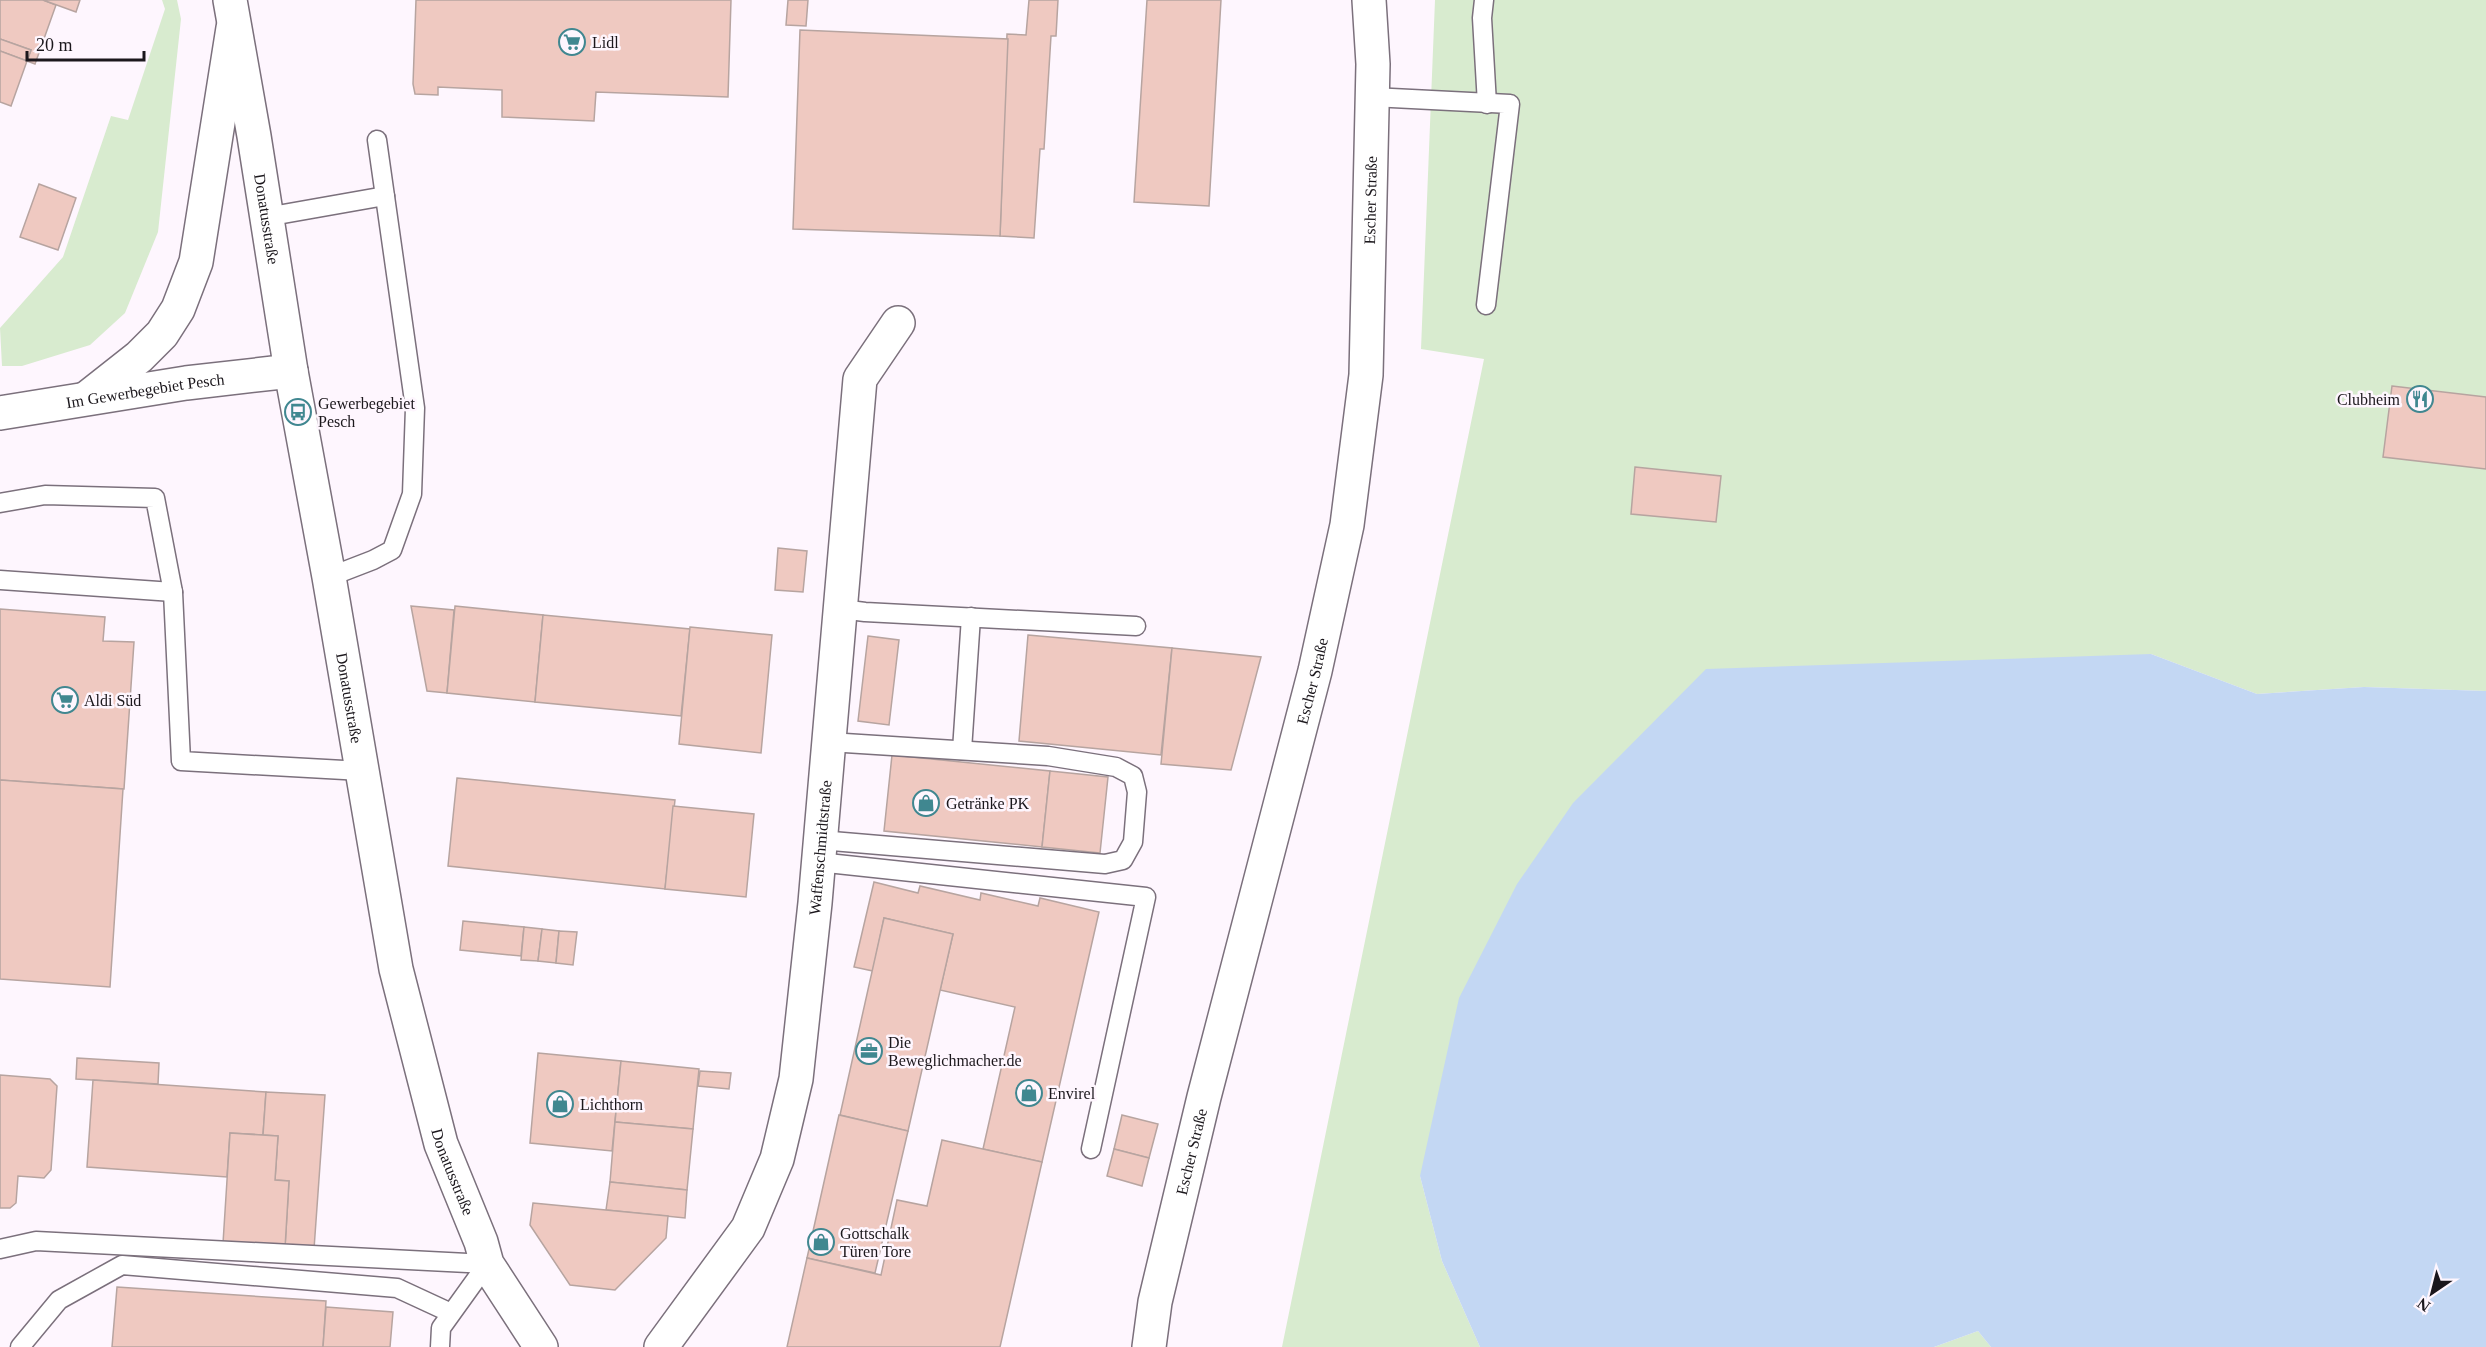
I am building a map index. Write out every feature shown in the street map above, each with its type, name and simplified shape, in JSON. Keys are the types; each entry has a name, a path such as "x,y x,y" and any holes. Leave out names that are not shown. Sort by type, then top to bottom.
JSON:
{"main road":[{"name":"Escher Straße","path":"1149,1347 1155,1302 1204,1097 1315,671 1347,525 1366,375 1373,64 1369,0"},
{"name":"Donatusstraße","path":"232,12 291,371 329,577 396,969 441,1144 481,1242 487,1264 541,1347"},
{"name":"Donatusstraße","path":"87,398 139,357 162,334 178,309 196,262 232,12"},
{"name":"Waffenschmidtstraße","path":"661,1347 748,1228 777,1159 796,1079 829,742 860,379 898,323"},
{"name":"Im Gewerbegebiet Pesch","path":"0,413 186,383 291,371"}],"lane":[{"path":"1484,0 1482,18 1487,104"},
{"path":"1372,97 1510,104 1486,305"},
{"path":"329,577 392,550 412,494 415,408 377,140"},
{"path":"266,217 385,196"},
{"path":"0,503 45,495 154,498 173,592 181,761 362,771"},
{"path":"0,580 173,592"},
{"path":"841,609 1136,626"},
{"path":"962,750 971,617"},
{"path":"819,851 1105,864 1123,860 1133,842 1137,792 1133,776 1116,767 1048,756 829,742"},
{"path":"819,851 1146,897 1091,1149"},
{"path":"0,1249 36,1241 487,1264"},
{"path":"20,1347 59,1300 122,1264 397,1288 451,1313"},
{"path":"440,1347 441,1328 487,1264"}],"green space":[{"path":"162,0 177,0 181,19 158,232 125,313 90,345 22,366 2,366 0,328 63,257 111,116 128,120 165,9"},
{"path":"1435,0 2486,0 2486,691 2364,687 2257,694 2151,654 1420,1176 1442,1261 1480,1347 1282,1347 1484,359 1421,349"},
{"path":"1978,1331 1991,1347 1934,1347"}],"water":[{"path":"2151,654 2257,694 2364,687 2486,691 2486,1347 1991,1347 1978,1331 1934,1347 1480,1347 1442,1261 1420,1176 1459,998 1517,884 1573,803 1706,669"}],"building":[{"path":"0,0 43,0 56,5 35,64 27,61 31,50 0,39"},
{"path":"43,0 80,0 76,12"},
{"name":"Lidl","path":"416,0 731,0 728,97 596,92 594,121 502,117 502,90 438,87 438,95 415,94 413,84"},
{"path":"788,0 808,0 806,26 786,25"},
{"path":"1029,0 1058,0 1056,36 1051,36 1044,149 1040,149 1034,238 1000,236 1007,34 1026,35"},
{"path":"1147,0 1221,0 1209,206 1134,202"},
{"path":"800,30 1008,39 1000,236 793,229"},
{"path":"0,39 31,50 27,61 0,51"},
{"path":"0,51 27,61 11,106 0,102"},
{"path":"39,184 76,198 58,250 20,237"},
{"path":"2392,386 2486,397 2486,469 2383,457"},
{"path":"1635,467 1721,476 1716,522 1631,514"},
{"path":"778,548 807,551 803,592 775,590"},
{"path":"411,606 454,610 447,693 427,691"},
{"path":"455,606 543,615 535,702 447,693"},
{"name":"Aldi Süd","path":"0,609 105,617 103,641 134,642 124,789 0,780"},
{"path":"543,615 690,629 681,716 535,702"},
{"path":"690,627 772,635 761,753 679,744"},
{"path":"1028,635 1172,648 1161,755 1019,741"},
{"path":"868,636 899,640 889,725 858,721"},
{"path":"1172,648 1261,657 1231,770 1161,764"},
{"path":"892,755 1050,771 1042,847 884,831"},
{"path":"1050,771 1108,777 1100,853 1042,847"},
{"path":"457,778 675,800 665,889 448,866"},
{"path":"0,780 123,789 110,987 0,979"},
{"path":"673,806 754,814 746,897 665,889"},
{"path":"874,882 918,893 920,886 980,900 981,893 1038,906 1040,898 1099,912 1042,1162 983,1149 1015,1007 940,990 953,934 884,918 873,971 854,967"},
{"path":"884,918 953,934 908,1131 840,1115"},
{"path":"463,921 524,927 521,956 460,950"},
{"path":"524,927 542,929 538,961 521,960"},
{"path":"542,929 559,931 556,963 538,961"},
{"path":"559,931 577,932 573,965 556,963"},
{"path":"538,1053 621,1061 612,1151 530,1143"},
{"path":"77,1058 159,1063 158,1084 76,1079"},
{"path":"621,1061 699,1069 693,1129 615,1122"},
{"path":"700,1071 731,1073 729,1089 698,1086"},
{"path":"0,1075 50,1079 57,1086 51,1170 44,1178 18,1176 16,1203 10,1208 0,1208"},
{"path":"93,1080 266,1092 263,1135 230,1133 227,1177 87,1167"},
{"path":"266,1092 325,1095 314,1249 285,1247 289,1181 275,1180 278,1136 263,1135"},
{"path":"839,1115 908,1131 875,1273 807,1258"},
{"path":"1122,1115 1158,1124 1149,1158 1114,1149"},
{"path":"615,1122 693,1129 687,1190 610,1182"},
{"path":"230,1133 278,1136 275,1180 289,1181 285,1248 223,1243"},
{"path":"942,1140 1042,1162 1000,1347 787,1347 807,1258 881,1275 897,1200 927,1206"},
{"path":"1114,1149 1149,1158 1142,1186 1107,1176"},
{"path":"610,1182 687,1190 685,1218 606,1210"},
{"path":"533,1203 668,1216 666,1238 615,1290 570,1285 530,1225"},
{"path":"117,1287 326,1301 323,1347 112,1347"},
{"path":"326,1307 393,1312 390,1347 323,1347"}],"place":[{"name":"Lidl","path":"572,42"},
{"name":"Clubheim","path":"2420,399"},
{"name":"Gewerbegebiet Pesch","path":"298,412"},
{"name":"Aldi Süd","path":"65,700"},
{"name":"Getränke PK","path":"926,803"},
{"name":"Die Beweglichmacher.de","path":"869,1051"},
{"name":"Envirel","path":"1029,1093"},
{"name":"Lichthorn","path":"560,1104"},
{"name":"Gottschalk Türen Tore","path":"821,1242"}]}
